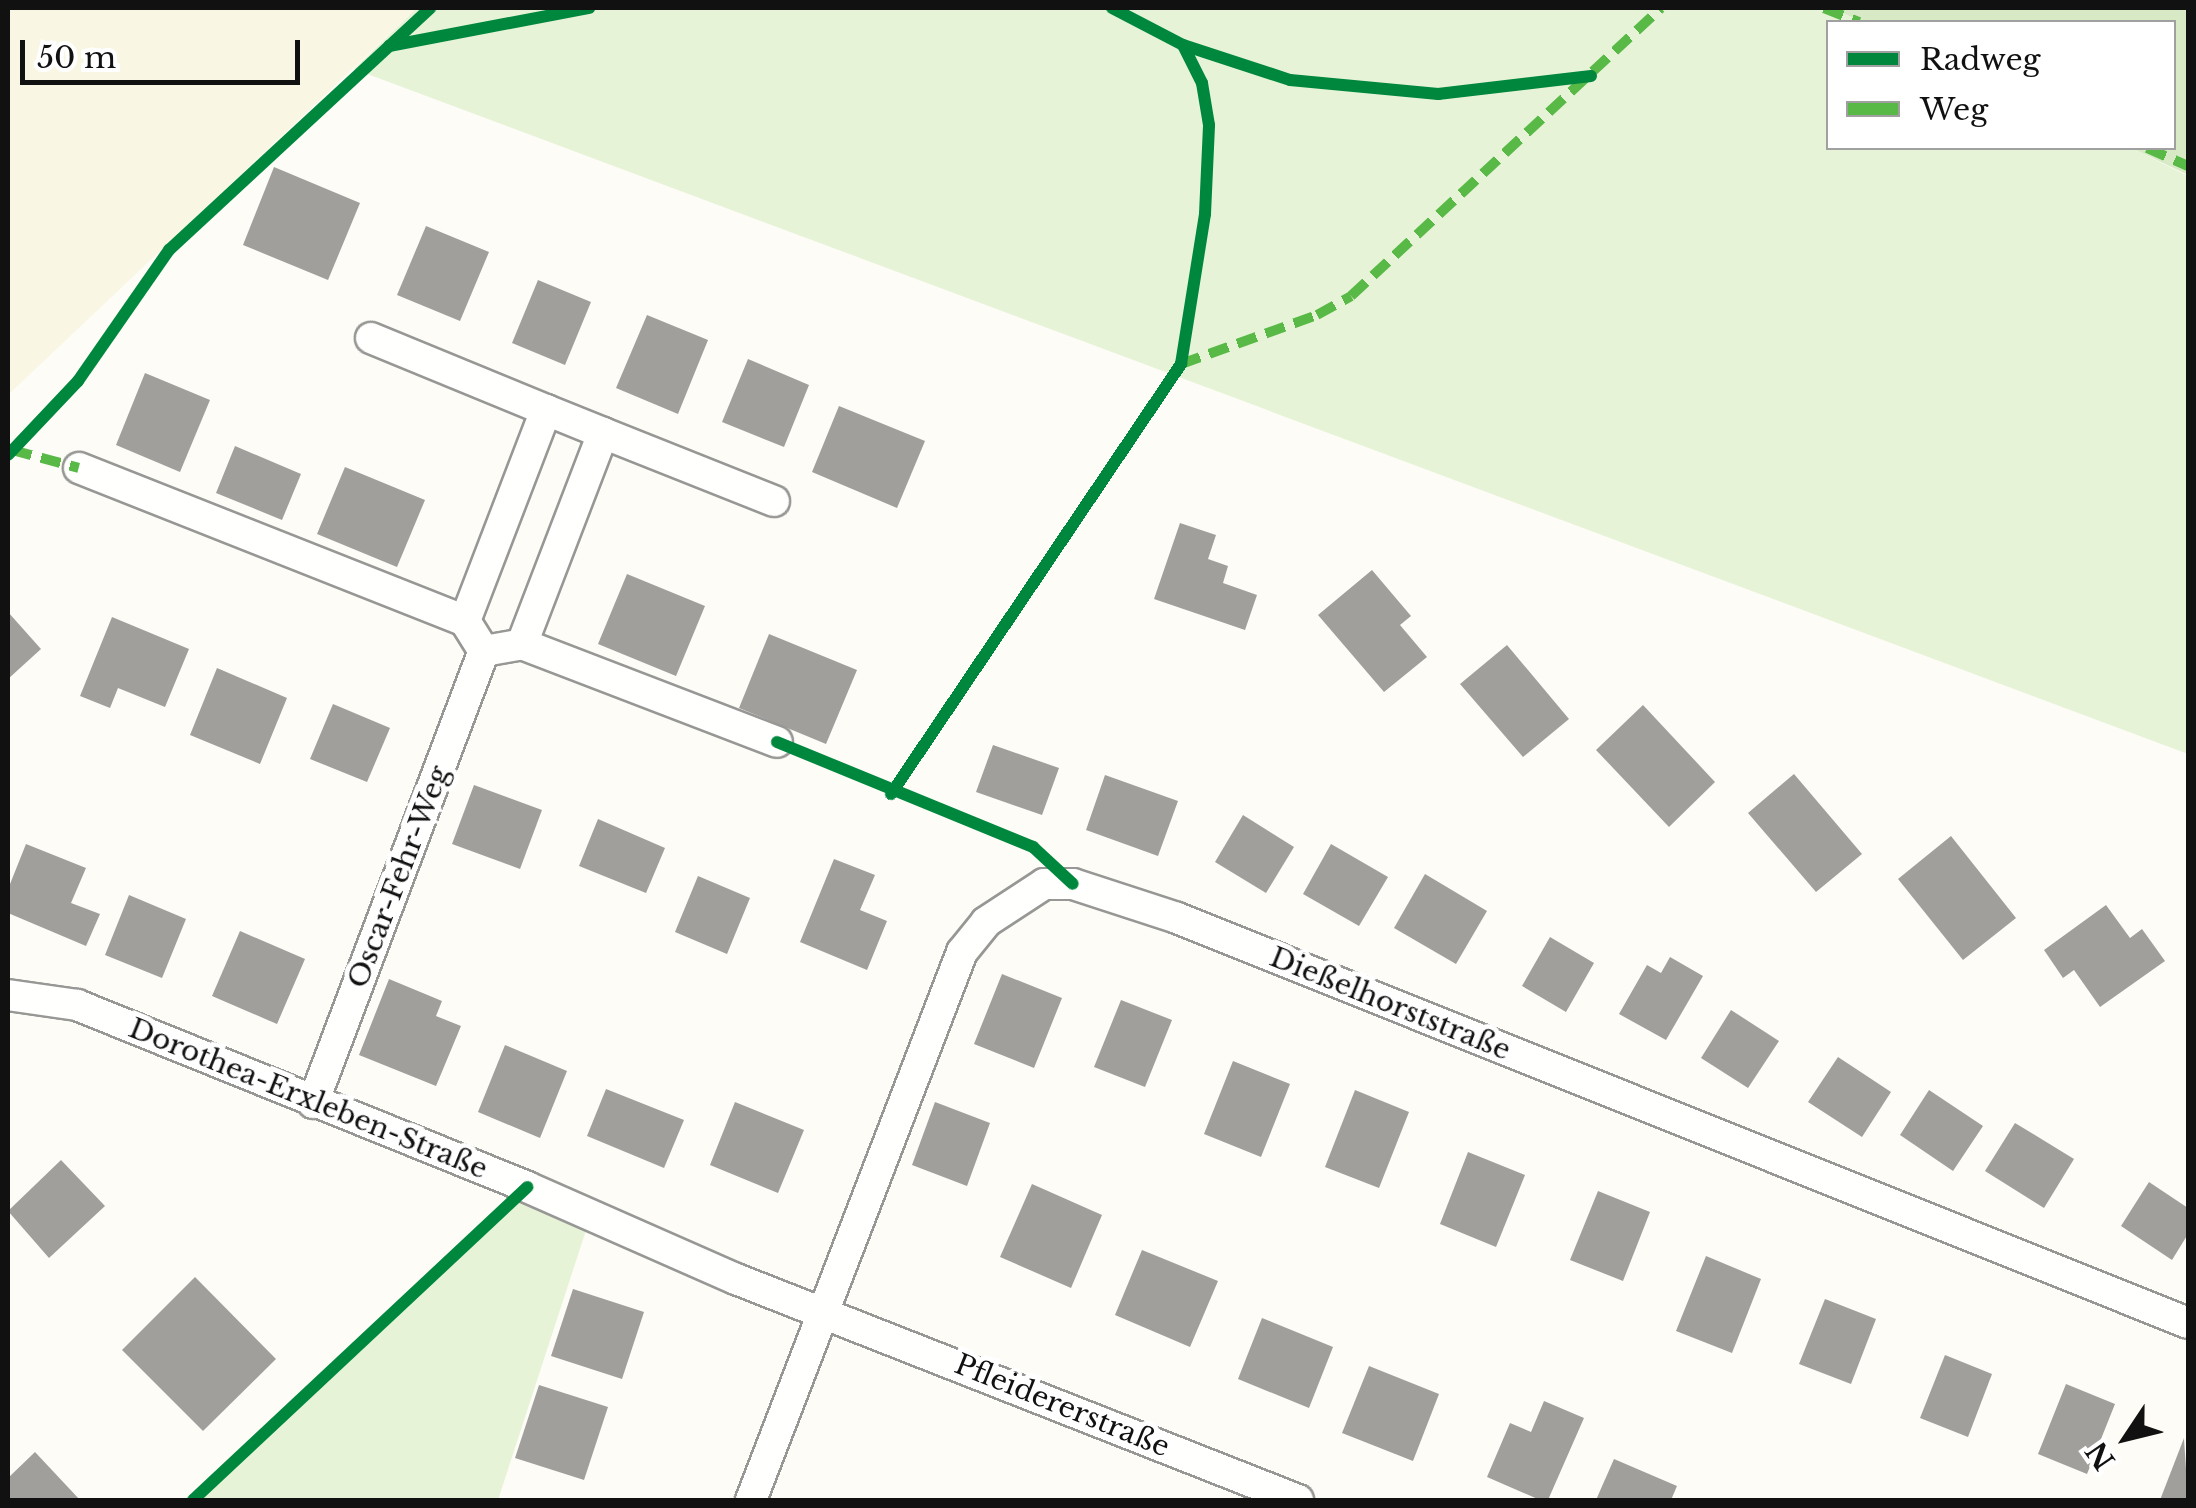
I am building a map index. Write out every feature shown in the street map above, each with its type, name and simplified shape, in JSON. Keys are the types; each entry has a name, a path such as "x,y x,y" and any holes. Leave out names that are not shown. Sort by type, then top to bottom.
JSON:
{"street":[{"path":"371,338 774,501"},
{"path":"466,621 546,410"},
{"path":"522,644 603,433"},
{"path":"79,468 466,621 484,651 522,644 777,742"},
{"name":"Oscar-Fehr-Weg","path":"313,1103 484,651"},
{"name":"Dießelhorststraße","path":"752,1500 962,952 1012,901 1044,884 1073,884 1194,925 2188,1324"},
{"name":"Dorothea-Erxleben-Straße","path":"8,996 77,1005 826,1312"},
{"name":"Pfleidererstraße","path":"826,1312 1298,1500"}],"shaded area":[{"path":"8,8 417,8 8,395"}],"green space":[{"path":"417,8 1831,8 1858,20 1826,20 1826,150 2136,150 2188,176 2188,754 354,69"},
{"path":"1831,8 2188,8 2188,175 2136,150 2176,150 2176,20 1858,20"},
{"path":"527,1187 591,1215 498,1500 193,1500"}],"building":[{"path":"274,167 360,203 328,280 243,245"},
{"path":"426,226 489,252 460,321 397,295"},
{"path":"538,280 591,302 565,365 512,343"},
{"path":"647,315 708,340 678,414 616,388"},
{"path":"748,359 809,385 784,447 722,422"},
{"path":"145,373 210,400 180,472 116,445"},
{"path":"839,406 925,441 897,508 812,472"},
{"path":"235,446 301,474 282,520 216,493"},
{"path":"345,467 425,500 397,567 317,534"},
{"path":"1180,523 1216,535 1208,559 1228,566 1223,583 1257,595 1245,630 1154,599"},
{"path":"1372,570 1411,616 1400,625 1427,657 1384,692 1318,615"},
{"path":"627,574 705,606 676,676 598,644"},
{"path":"8,612 41,649 8,679"},
{"path":"112,617 189,649 165,707 118,688 110,708 80,696"},
{"path":"769,634 857,670 826,744 739,708"},
{"path":"1507,645 1569,719 1523,757 1460,684"},
{"path":"217,668 287,698 260,764 190,735"},
{"path":"333,704 390,728 367,782 310,759"},
{"path":"1643,705 1715,782 1669,827 1596,750"},
{"path":"993,745 1059,768 1042,815 976,792"},
{"path":"1794,774 1862,854 1816,892 1748,813"},
{"path":"1105,775 1178,801 1158,856 1086,830"},
{"path":"474,785 542,810 520,869 452,844"},
{"path":"1243,815 1294,847 1266,893 1215,862"},
{"path":"598,819 665,848 646,893 579,866"},
{"path":"1951,836 2016,918 1963,960 1898,879"},
{"path":"26,844 86,868 71,903 100,914 86,946 8,913 8,889"},
{"path":"1331,844 1388,877 1359,926 1303,894"},
{"path":"834,859 875,875 860,910 887,921 867,970 800,942"},
{"path":"1425,874 1487,911 1456,964 1394,928"},
{"path":"698,876 750,898 727,954 675,932"},
{"path":"129,895 186,919 162,978 105,955"},
{"path":"2106,905 2130,938 2142,929 2165,961 2100,1007 2074,970 2063,978 2044,950"},
{"path":"240,931 305,959 277,1024 212,996"},
{"path":"1550,937 1594,963 1566,1012 1522,986"},
{"path":"1670,957 1703,976 1666,1040 1619,1014 1647,965 1661,973"},
{"path":"1002,974 1062,998 1034,1068 974,1044"},
{"path":"389,979 442,1001 436,1016 461,1026 436,1086 359,1055"},
{"path":"1121,1000 1172,1020 1145,1087 1094,1067"},
{"path":"1731,1010 1779,1041 1748,1088 1701,1058"},
{"path":"505,1045 567,1071 540,1138 478,1112"},
{"path":"1838,1057 1891,1092 1862,1137 1808,1102"},
{"path":"1233,1061 1290,1084 1261,1157 1204,1134"},
{"path":"606,1089 684,1120 664,1168 587,1136"},
{"path":"1355,1090 1409,1112 1379,1188 1325,1167"},
{"path":"1929,1090 1983,1126 1953,1171 1900,1135"},
{"path":"735,1102 804,1130 778,1193 710,1165"},
{"path":"935,1102 990,1123 967,1186 912,1165"},
{"path":"2015,1123 2074,1159 2044,1208 1985,1171"},
{"path":"1468,1152 1525,1175 1496,1247 1440,1224"},
{"path":"61,1160 105,1206 49,1258 8,1211"},
{"path":"2149,1182 2188,1208 2188,1234 2172,1260 2121,1226"},
{"path":"1032,1184 1102,1215 1071,1288 1000,1257"},
{"path":"1598,1191 1650,1212 1623,1281 1570,1260"},
{"path":"1142,1250 1218,1281 1190,1347 1115,1315"},
{"path":"1706,1256 1761,1279 1732,1353 1676,1331"},
{"path":"195,1277 276,1359 203,1431 122,1350"},
{"path":"573,1289 644,1312 622,1379 551,1356"},
{"path":"1825,1299 1876,1319 1851,1384 1799,1364"},
{"path":"1262,1318 1333,1347 1309,1408 1238,1379"},
{"path":"1945,1355 1992,1374 1968,1437 1920,1418"},
{"path":"1369,1366 1439,1394 1413,1461 1342,1433"},
{"path":"2066,1384 2115,1404 2087,1474 2038,1454"},
{"path":"539,1385 608,1407 584,1480 515,1458"},
{"path":"1544,1401 1584,1418 1548,1500 1540,1500 1487,1477 1510,1423 1531,1432"},
{"path":"2184,1438 2188,1500 2160,1500"},
{"path":"35,1452 80,1500 8,1500 8,1478"},
{"path":"1614,1459 1677,1486 1671,1500 1596,1500"}],"marked path":[{"path":"1181,364 1317,315 1351,296 1661,8"},
{"path":"1824,8 1854,20"},
{"path":"2152,150 2188,166"},
{"path":"12,450 79,468"}],"cycle path":[{"path":"8,455 78,381 169,250 430,8"},
{"path":"389,46 589,8"},
{"path":"891,794 1181,364 1205,214 1209,125 1202,83 1183,45 1112,8"},
{"path":"1183,45 1290,80 1438,94 1591,76"},
{"path":"777,742 1033,847 1073,884"},
{"path":"193,1500 527,1187"}]}
